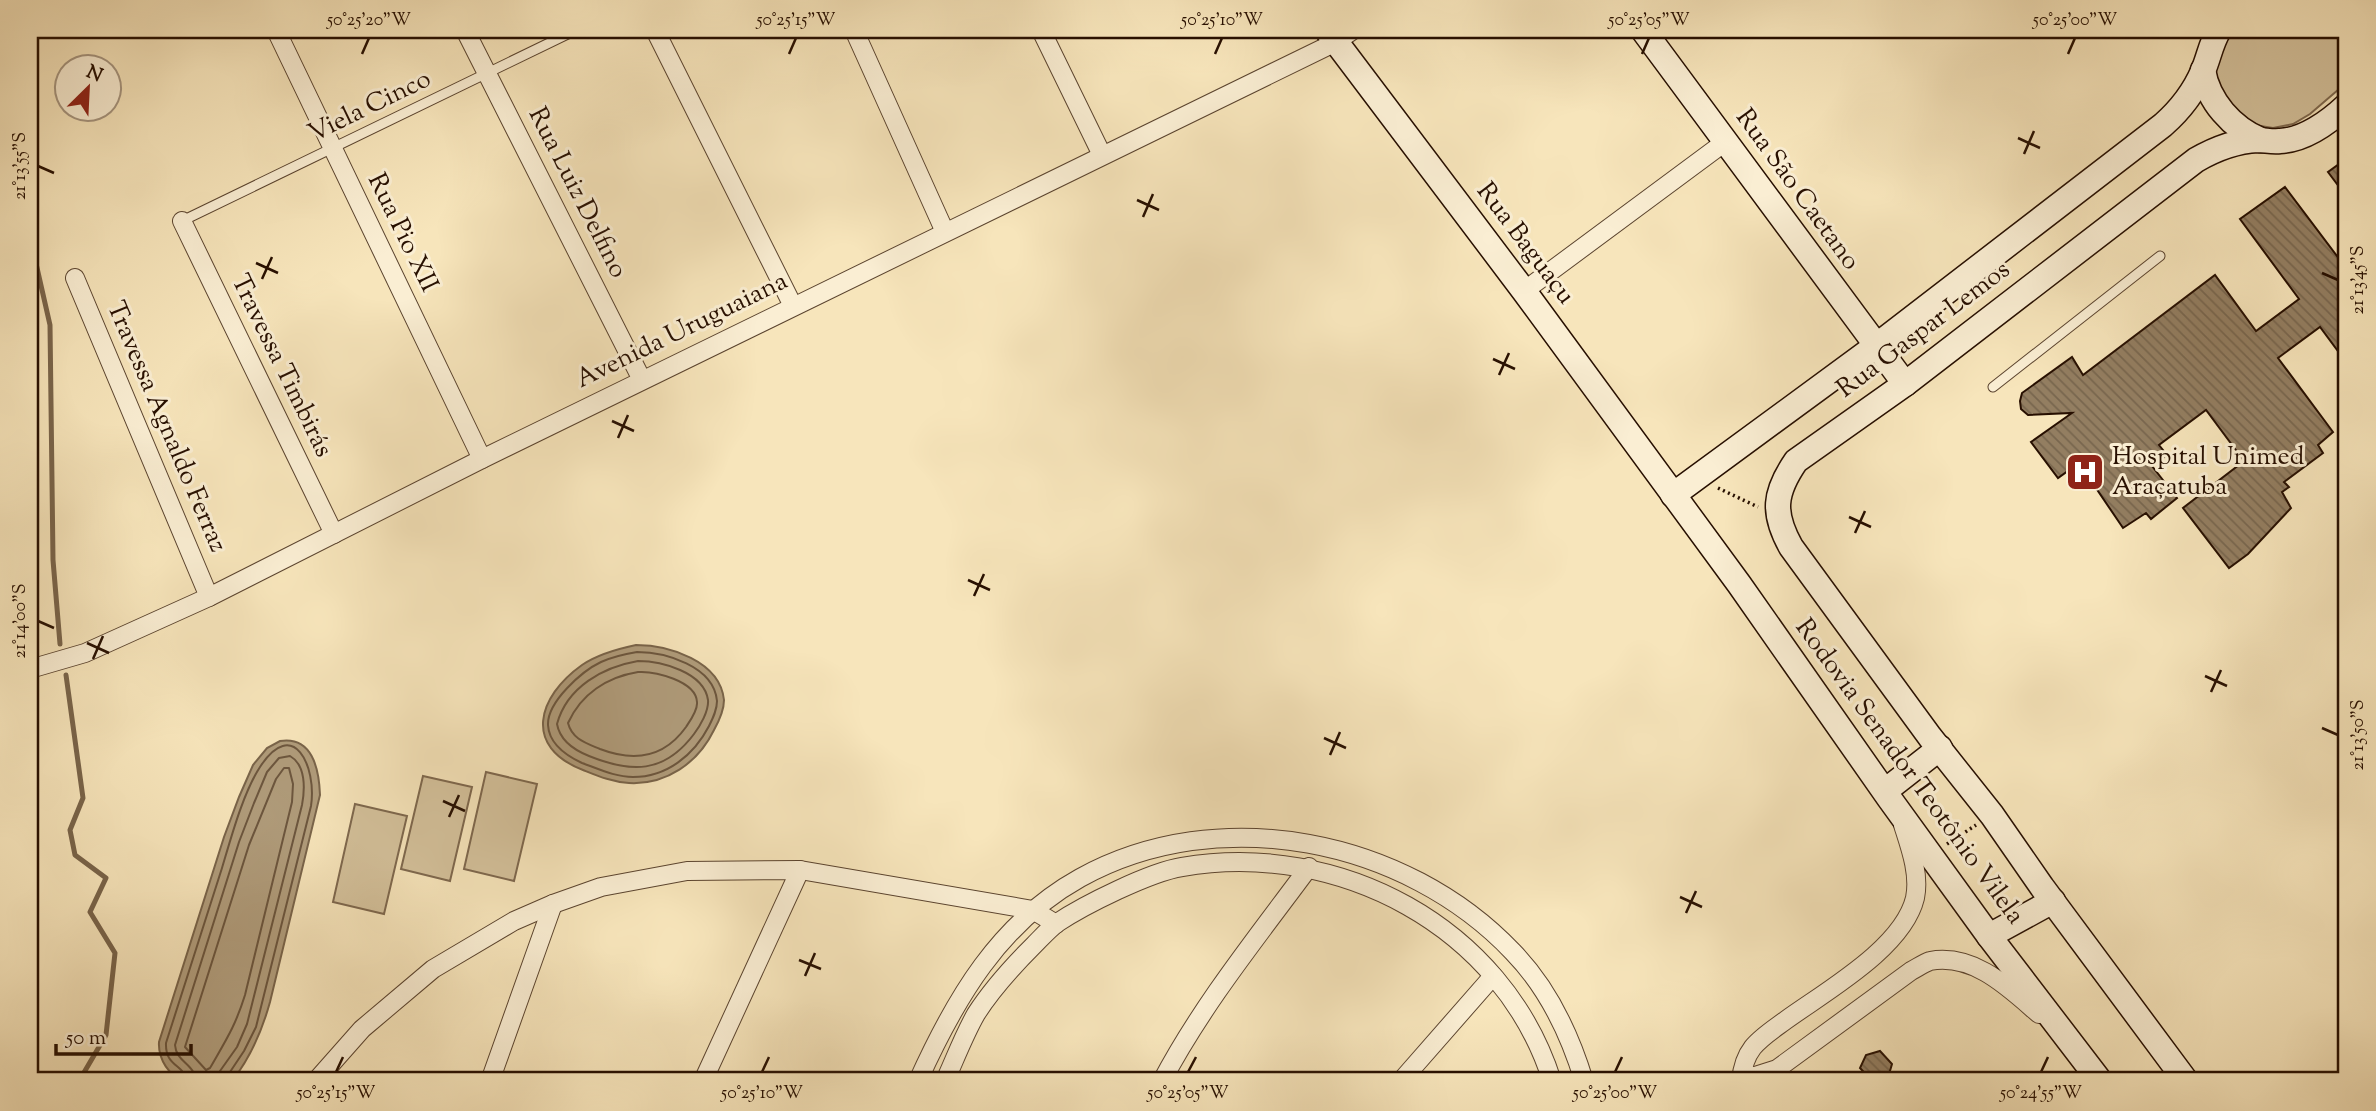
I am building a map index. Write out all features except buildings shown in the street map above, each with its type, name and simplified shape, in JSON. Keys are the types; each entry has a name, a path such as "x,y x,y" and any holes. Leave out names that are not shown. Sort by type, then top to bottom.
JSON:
{"main road":[{"name":"Rua São Caetano","path":"1643,30 1905,384"},
{"name":"Rua Gaspar Lemos","path":"1673,495 1876,346 2163,125 2185,103 2203,70 2212,41 2219,30"},
{"name":"Rua Baguaçu","path":"1339,34 1673,495"},
{"path":"2203,70 2205,82 2213,97 2229,118 2247,134 2261,140"},
{"name":"Rua Gaspar Lemos","path":"1778,516 1778,496 1784,479 1796,461 1905,384 2196,160 2219,148 2242,141 2281,142 2299,136 2316,129 2346,106"},
{"name":"Rodovia Senador Teotônio Vilela","path":"1673,495 1989,936 2100,1081"},
{"name":"Rodovia Senador Teotônio Vilela","path":"1778,516 1791,547 1992,815 2186,1081"},
{"path":"1891,801 1940,748"},
{"path":"1989,936 2053,901"}],"street":[{"name":"Rua Pio XII","path":"276,30 482,459"},
{"name":"Rua Luiz Delfino","path":"465,30 642,380"},
{"path":"655,30 793,306"},
{"path":"853,30 944,232"},
{"path":"1041,30 1102,155"},
{"name":"Avenida Uruguaiana","path":"30,669 85,653 209,597 482,459 1102,155 1339,34"},
{"path":"1524,291 1726,142"},
{"name":"Travessa Timbirás","path":"182,220 334,534"},
{"name":"Travessa Agnaldo Ferraz","path":"75,278 209,597"},
{"path":"1891,801 1914,866 1915,896 1903,926 1881,950 1756,1042 1744,1060 1741,1078 1777,1069 1911,971 1929,961 1954,961 1978,967 2012,991 2068,1040"},
{"path":"918,1081 961,995 993,951 1033,910 1080,878 1134,855 1192,841 1250,836 1309,842 1366,858 1419,883 1470,912 1514,953 1545,993 1576,1055 1584,1081"},
{"path":"945,1081 976,1014 999,982 1056,924 1095,902 1179,867 1222,861 1266,861 1309,867 1350,878 1389,895 1425,916 1459,942 1493,976 1533,1036 1552,1081"},
{"path":"1370,887 1380,864"},
{"path":"1162,1081 1221,988 1309,867"},
{"path":"703,1081 800,870"},
{"path":"316,1081 362,1029 433,969 514,921 601,887 687,871 800,870 1033,910 1056,924"},
{"path":"489,1081 553,904"},
{"path":"1401,1081 1493,976"},
{"path":"1518,1012 1545,993"}],"lane":[{"name":"Viela Cinco","path":"182,220 576,30"},
{"path":"1993,387 2160,256"}],"path":[{"path":"1697,478 1778,516"},
{"path":"1930,855 1992,815"}],"shaded area":[{"path":"2234,30 2346,30 2346,83 2310,114 2293,124 2273,128 2254,125 2229,109 2215,73 2226,36"},
{"path":"486,772 537,784 514,881 464,869"},
{"path":"423,776 472,787 450,881 401,869"},
{"path":"355,804 407,816 384,914 333,902"}],"water":[{"path":"636,645 677,652 703,665 720,686 724,700 714,730 690,762 668,776 643,783 629,783 583,770 564,760 551,748 544,735 543,721 555,692 582,665 608,652"},
{"path":"280,741 300,744 312,756 318,774 320,795 270,1002 255,1043 232,1081 186,1081 170,1072 160,1054 159,1042 239,797 253,765 267,748"}],"waterway":[{"path":"30,237 50,325 53,560 60,644"},
{"path":"66,675 83,798 70,830 75,855 106,878 90,912 115,953 106,1035 79,1081"}],"place":[{"name":"Hospital Unimed Araçatuba","path":"2085,472"}]}
